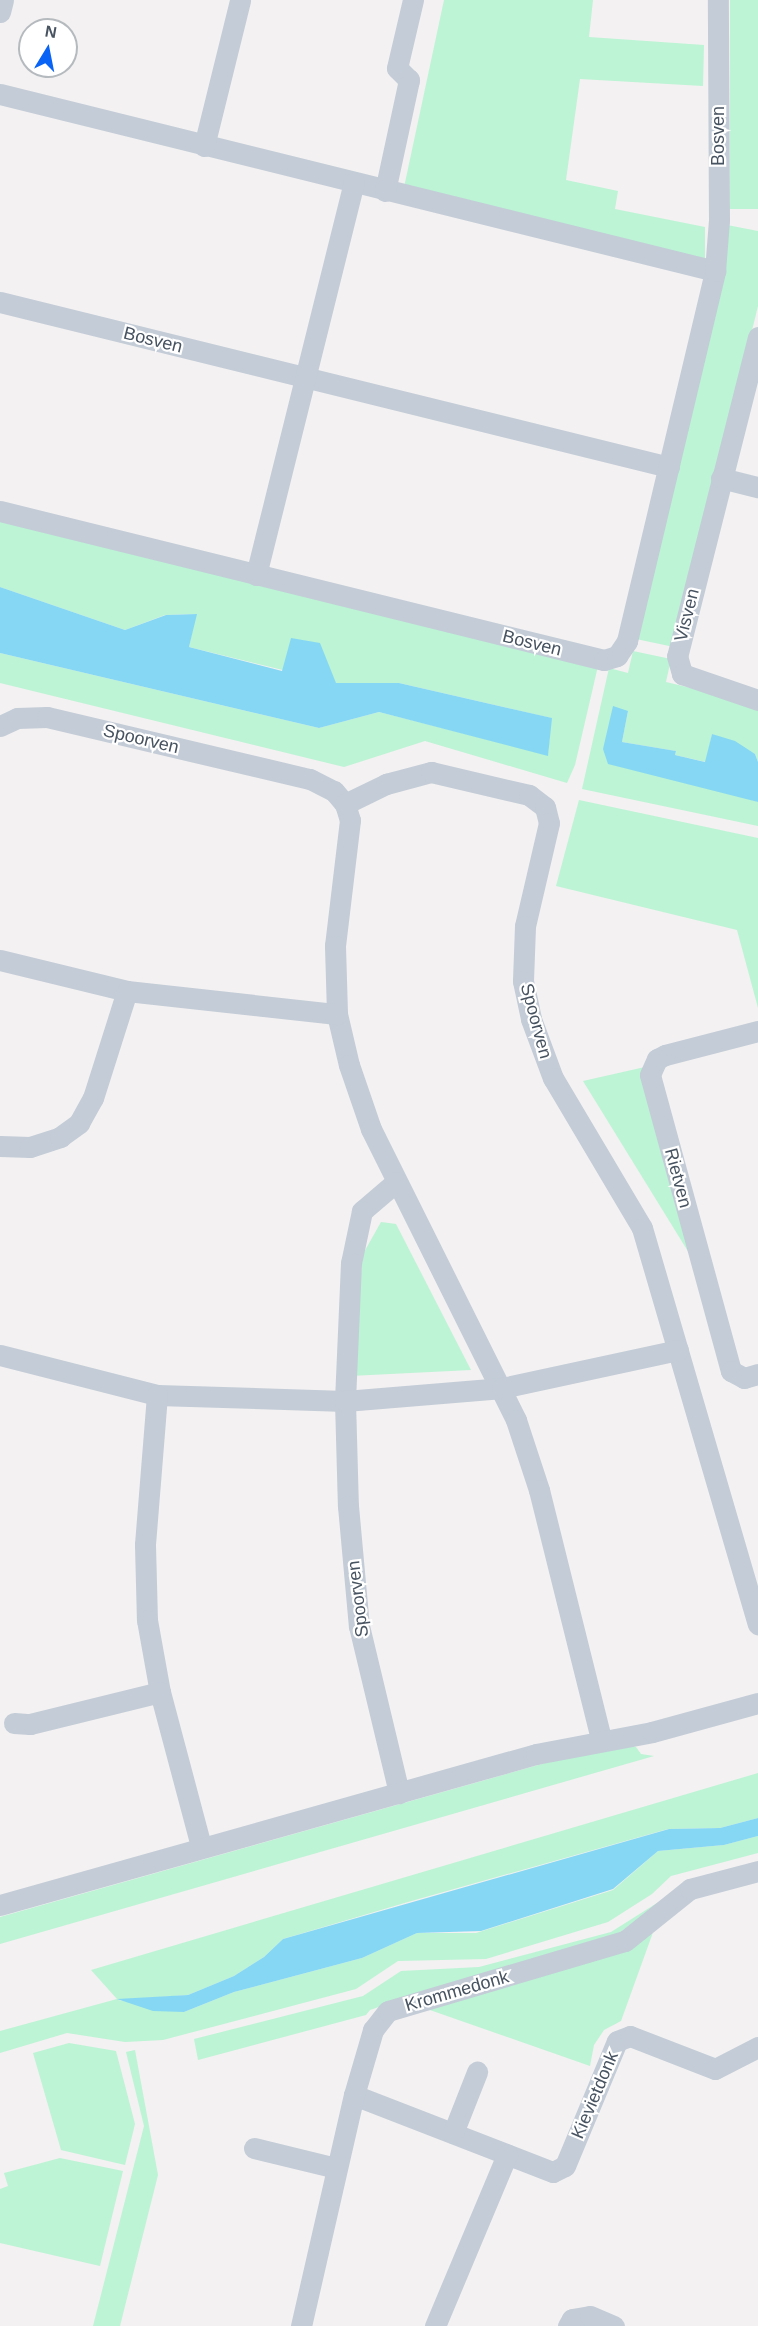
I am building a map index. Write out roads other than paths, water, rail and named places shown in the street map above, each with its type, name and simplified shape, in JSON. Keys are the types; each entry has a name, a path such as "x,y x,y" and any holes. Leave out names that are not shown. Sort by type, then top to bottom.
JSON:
{"street":[{"path":"0,12 3,0"},
{"path":"204,146 240,0"},
{"path":"385,191 409,80 397,68 413,0"},
{"name":"Bosven","path":"0,511 604,660 617,656 627,641 715,271 719,220 718,0"},
{"path":"0,94 715,271"},
{"path":"256,575 354,183"},
{"name":"Bosven","path":"0,302 669,467"},
{"name":"Visven","path":"758,337 677,656 682,674 758,700"},
{"path":"721,478 758,487"},
{"name":"Spoorven","path":"0,726 17,718 47,717 310,779 334,791 345,804 386,784 431,772 529,795 545,807 549,823 525,926 523,981 531,1019 553,1078 642,1228 758,1624"},
{"path":"345,804 350,820 335,946 337,1014 371,1129 502,1388 539,1490 601,1739"},
{"path":"0,960 63,979 127,991 337,1014"},
{"path":"0,1146 30,1147 60,1137 79,1124 93,1098 127,991"},
{"name":"Rietven","path":"758,1031 657,1059 650,1075 730,1371 744,1378 758,1374"},
{"name":"Spoorven","path":"396,1182 362,1211 351,1263 345,1401 348,1506 359,1626 399,1793"},
{"path":"0,1355 157,1395 345,1401 502,1388 678,1350"},
{"path":"157,1395 145,1545 147,1620 160,1692 201,1846"},
{"path":"14,1723 30,1724 160,1692"},
{"path":"0,1905 201,1846 601,1739 651,1732 758,1703"},
{"name":"Krommedonk","path":"301,2326 354,2095 373,2030 388,2011 625,1941 690,1889 758,1872"},
{"name":"Kievietdonk","path":"354,2095 553,2172 565,2166 617,2042 630,2036 715,2069 758,2045"},
{"path":"453,2133 477,2072"},
{"path":"254,2148 336,2168"},
{"path":"443,2324 507,2156"},
{"path":"568,2326 572,2319 590,2316 614,2326"}],"water":[{"path":"0,587 125,630 166,615 197,614 189,647 282,671 291,638 320,643 336,683 399,683 552,718 548,756 379,712 319,728 0,653"},
{"path":"613,706 628,711 622,742 676,751 675,755 705,762 712,734 735,741 755,754 758,762 758,802 608,764 603,749"},
{"path":"758,1818 758,1836 724,1845 658,1851 613,1889 481,1931 417,1933 362,1958 234,1992 184,2012 153,2011 117,1999 188,1995 234,1976 264,1957 283,1939 669,1829 720,1828"}]}
